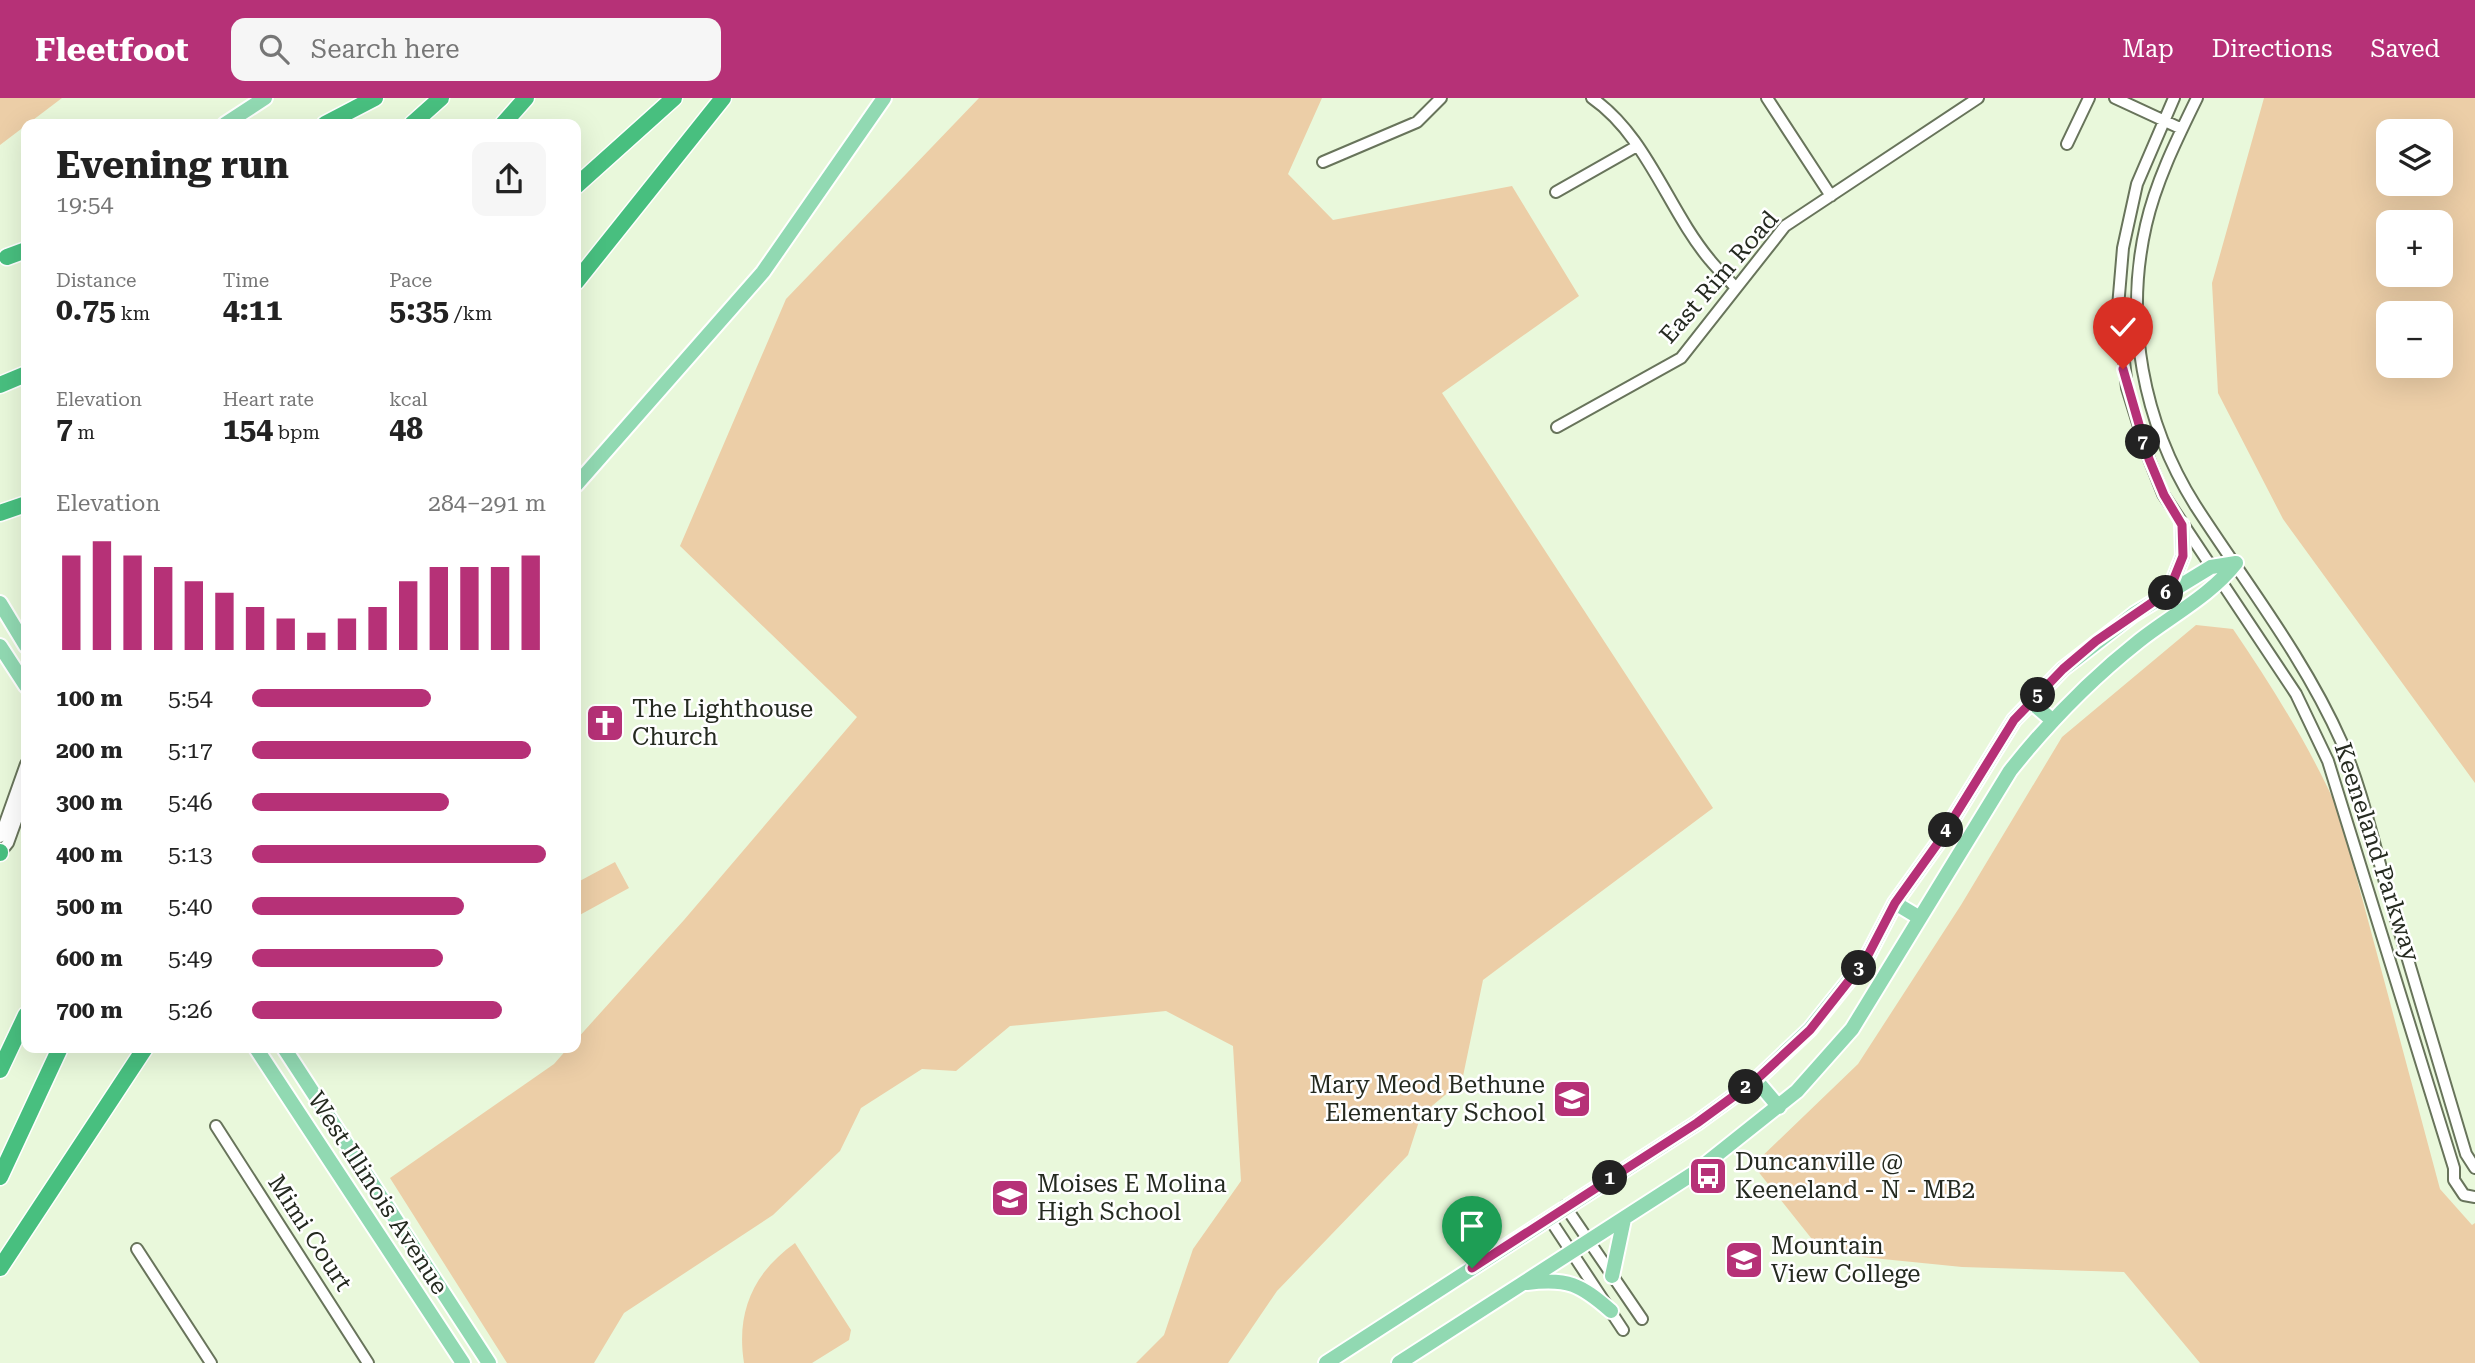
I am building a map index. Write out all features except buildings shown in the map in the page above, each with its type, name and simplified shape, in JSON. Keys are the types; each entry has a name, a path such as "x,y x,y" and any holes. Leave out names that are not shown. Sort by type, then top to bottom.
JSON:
{"highway":[{"path":"335,119 375,98"},
{"path":"418,119 442,98"},
{"path":"507,119 526,98"},
{"path":"581,182 674,98"},
{"path":"581,276 723,98"},
{"path":"4,259 21,250"},
{"path":"581,281 594,259"},
{"path":"0,385 21,376"},
{"path":"0,513 21,506"},
{"path":"0,1070 21,1025"},
{"path":"0,1177 58,1053"},
{"path":"0,1268 142,1053"}],"main road":[{"path":"233,119 265,98"},
{"path":"581,479 763,272 884,98"},
{"path":"2169,591 2183,556 2182,525"},
{"path":"1326,1363 1697,1123 1756,1080 1810,1030 1866,959 1895,903 1938,843 2014,720 2096,641 2169,591 2211,567 2236,563"},
{"path":"1399,1363 1694,1173 1779,1107 1821,1067 1852,1029 2010,771 2052,720 2137,643 2221,582 2236,563"},
{"path":"0,603 21,638"},
{"path":"0,646 21,678"},
{"path":"2031,702 2052,720"},
{"path":"1895,903 1920,918"},
{"name":"West Illinois Avenue","path":"259,1053 463,1363"},
{"name":"West Illinois Avenue","path":"287,1053 489,1363"},
{"path":"1756,1080 1779,1107"},
{"path":"285,1092 305,1082"},
{"path":"354,1197 373,1187"},
{"path":"1612,1276 1624,1219"},
{"path":"1522,1283 1558,1279 1585,1289 1611,1311"}],"street":[{"path":"1323,162 1417,122 1441,98"},
{"path":"1592,98 1605,107 1637,146 1709,260 1736,288"},
{"path":"1767,98 1831,197"},
{"name":"East Rim Road","path":"1557,427 1681,358 1786,226 1978,98"},
{"path":"2067,144 2089,98"},
{"path":"2115,98 2182,129"},
{"name":"Keeneland Parkway","path":"2174,98 2137,184 2127,223 2118,290 2123,369 2139,429 2164,495 2296,694 2335,778 2411,1025 2428,1091 2454,1168 2454,1180 2464,1195 2475,1197"},
{"name":"Keeneland Parkway","path":"2197,98 2157,188 2146,225 2138,272 2139,354 2155,422 2173,466 2278,626 2311,682 2344,748 2466,1154 2475,1168"},
{"path":"1556,192 1637,146"},
{"path":"2261,639 2278,626"},
{"path":"0,837 21,778"},
{"path":"0,852 8,843 21,807"},
{"name":"Mimi Court","path":"216,1126 368,1363"},
{"path":"1565,1206 1642,1320"},
{"path":"1549,1218 1623,1330"},
{"path":"137,1249 211,1363"}],"shaded area":[{"path":"0,98 62,98 34,119 21,119 21,129 0,145"},
{"path":"979,98 1322,98 1288,174 1333,220 1512,186 1579,296 1442,393 1713,808 1483,980 1462,1081 1421,1115 1408,1155 1277,1291 1228,1363 1136,1363 1164,1335 1193,1249 1241,1181 1233,1046 1166,1011 1010,1026 956,1071 922,1069 861,1108 840,1151 773,1215 624,1313 594,1363 507,1363 390,1178 554,1064 564,1053 581,1053 581,1034 684,920 857,717 680,546 786,299"},
{"path":"2264,98 2475,98 2475,783 2283,519 2218,393 2212,283"},
{"path":"2196,625 2233,629 2290,718 2339,812 2440,1189 2472,1225 2475,1223 2475,1363 2200,1363 2124,1272 1962,1267 1823,1253 1753,1165 1858,1064 1961,905 2062,737"},
{"path":"615,862 629,888 581,914 581,880"},
{"path":"795,1243 851,1330 849,1340 812,1363 744,1363 743,1327 751,1295 768,1267"}],"place":[{"name":"The Lighthouse Church","path":"605,723"},
{"name":"Mary Meod Bethune Elementary School","path":"1572,1099"},
{"name":"Duncanville @ Keeneland - N - MB2","path":"1708,1176"},
{"name":"Moises E Molina High School","path":"1010,1198"},
{"name":"Mountain View College","path":"1744,1260"}],"route":[{"path":"1472,1268 1697,1123 1756,1080 1810,1030 1866,959 1895,903 1938,843 2014,720 2063,669 2096,641 2169,591 2183,556 2182,525 2164,495 2149,459 2123,369"}]}
